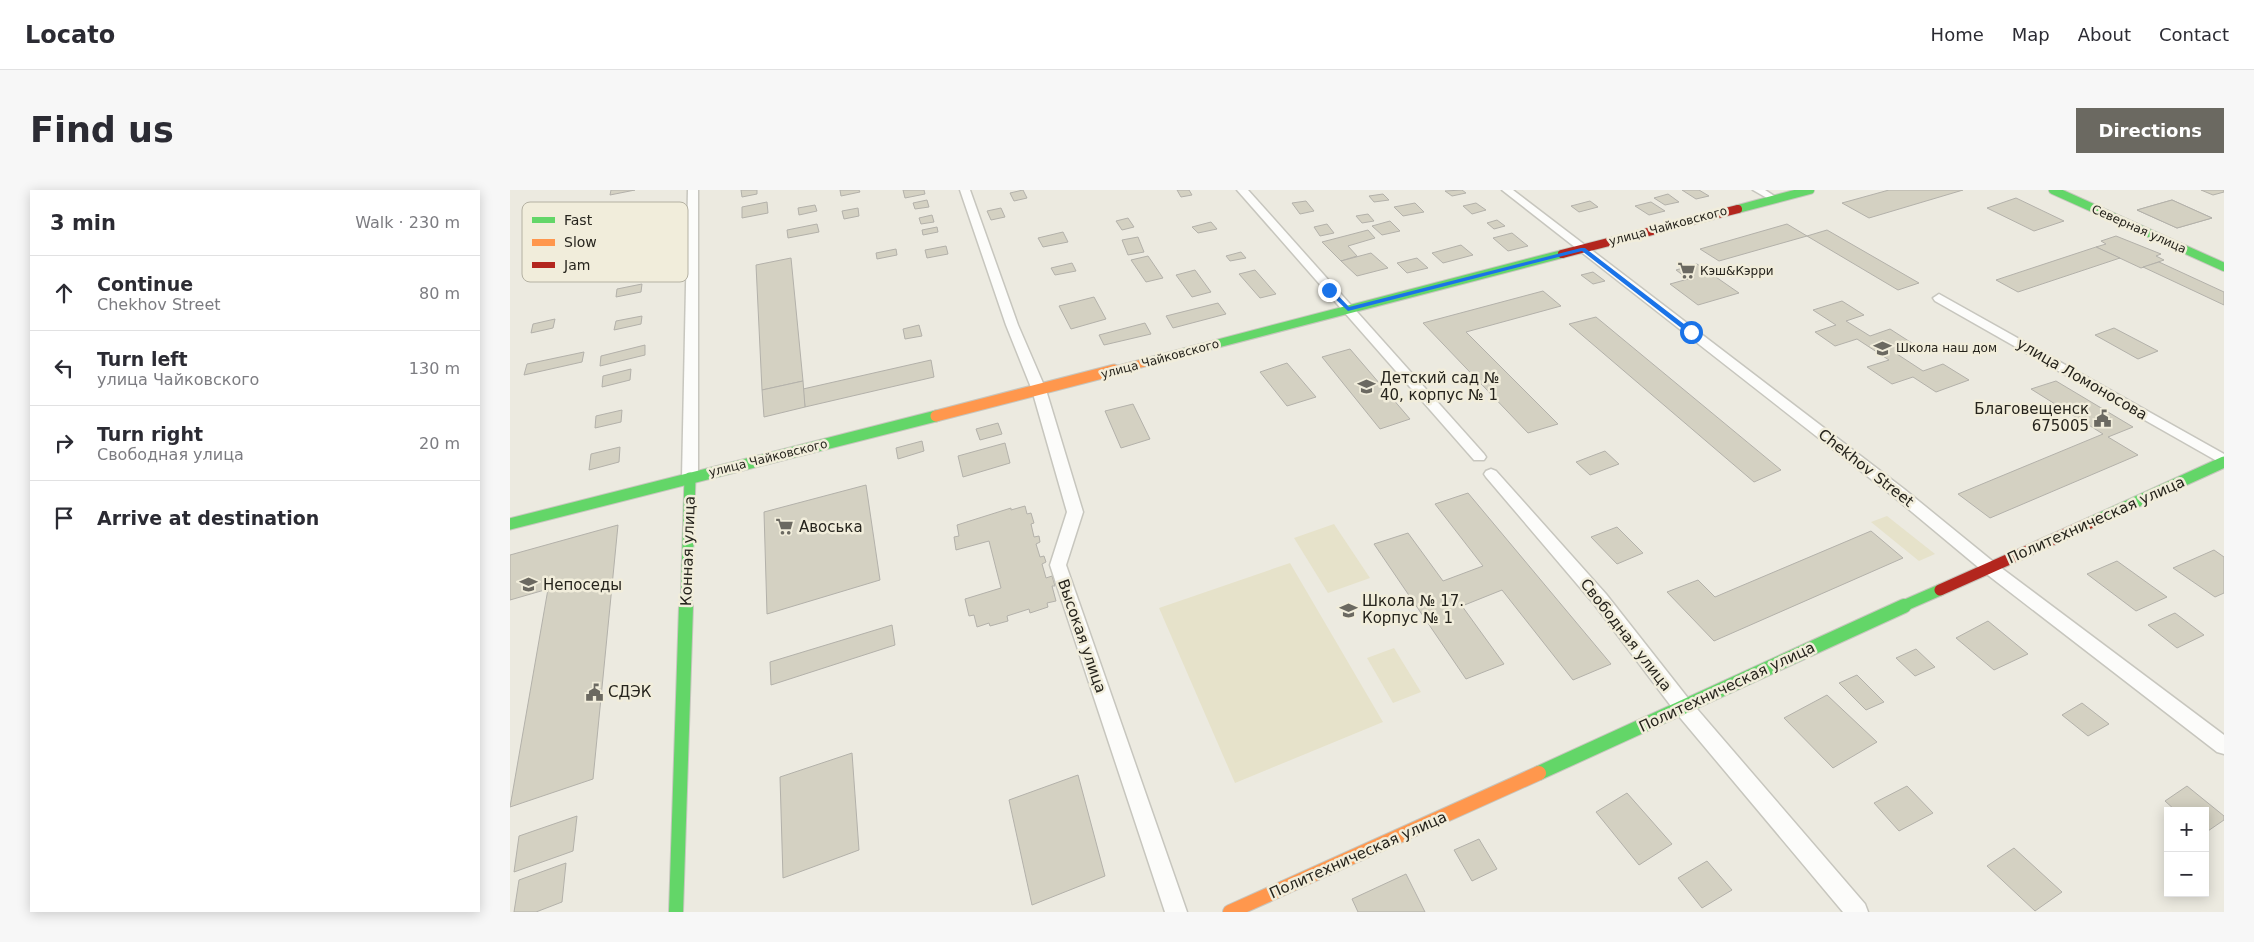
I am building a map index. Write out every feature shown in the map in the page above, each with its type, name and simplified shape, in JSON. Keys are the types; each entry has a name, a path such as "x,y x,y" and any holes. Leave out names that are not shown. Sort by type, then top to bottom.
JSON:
{"main road":[{"name":"улица Чайковского","path":"510,524 1039,390 1805,190"},
{"name":"Северная улица","path":"2053,190 2224,267"},
{"name":"Политехническая улица","path":"1245,909 1684,708 1852,628 1990,568 2224,461"},
{"name":"Конная улица","path":"676,912 690,478"}],"street":[{"name":"Конная улица","path":"690,478 693,190"},
{"name":"Высокая улица","path":"965,190 1012,325 1039,390 1075,512 1058,565 1176,912"},
{"path":"1242,190 1479,457"},
{"name":"Chekhov Street","path":"1507,190 1899,493 1990,568 2224,746"},
{"path":"1758,190 1774,199"},
{"name":"улица Ломоносова","path":"1939,298 2224,461"},
{"name":"Свободная улица","path":"1491,474 1600,599 1684,708 1857,912"}],"shaded area":[{"path":"1887,516 1935,554 1919,561 1871,522"},
{"path":"1334,524 1370,578 1328,593 1294,538"},
{"path":"1290,563 1383,722 1235,783 1159,608"},
{"path":"1394,648 1421,692 1393,703 1367,658"}],"building":[{"path":"611,190 635,190 610,195"},
{"path":"741,190 757,190 757,194 742,197"},
{"path":"840,190 859,190 860,192 841,196"},
{"path":"903,190 924,190 925,194 905,198"},
{"path":"1023,190 1027,198 1014,201 1010,193"},
{"path":"1177,190 1189,190 1192,195 1181,197"},
{"path":"1462,190 1466,193 1452,196 1445,191"},
{"path":"1682,190 1699,190 1709,196 1696,199"},
{"path":"1889,190 1963,190 1869,218 1842,203"},
{"path":"2201,190 2224,190 2224,192 2213,195"},
{"path":"1383,194 1389,200 1374,202 1369,196"},
{"path":"1668,194 1679,202 1665,205 1654,198"},
{"path":"2016,198 2064,221 2034,231 1987,208"},
{"path":"927,200 929,207 915,209 913,203"},
{"path":"2172,200 2212,218 2177,228 2137,210"},
{"path":"2172,200 2212,218 2177,228 2137,210"},
{"path":"1306,201 1314,211 1300,214 1292,203"},
{"path":"1590,201 1598,207 1579,212 1571,206"},
{"path":"767,202 768,213 742,218 742,207"},
{"path":"1651,202 1665,211 1649,215 1635,206"},
{"path":"1415,203 1424,212 1403,216 1394,207"},
{"path":"1476,203 1486,210 1472,214 1463,206"},
{"path":"815,205 817,211 799,215 798,208"},
{"path":"858,208 859,216 844,219 842,211"},
{"path":"1001,208 1005,217 991,220 987,211"},
{"path":"1368,214 1374,221 1362,223 1356,216"},
{"path":"932,215 934,222 921,224 919,218"},
{"path":"1128,218 1134,227 1122,230 1116,221"},
{"path":"1497,220 1505,226 1494,229 1487,223"},
{"path":"1390,221 1400,231 1382,235 1372,226"},
{"path":"1211,222 1217,229 1198,233 1192,227"},
{"path":"817,224 819,232 788,238 787,230"},
{"path":"1327,224 1334,233 1320,236 1314,227"},
{"path":"1787,224 1807,236 1719,261 1700,249"},
{"path":"937,227 938,232 923,235 922,230"},
{"path":"1368,230 1375,238 1348,246 1357,256 1341,261 1322,242"},
{"path":"1827,230 1919,283 1898,290 1807,236"},
{"path":"1063,232 1068,242 1043,247 1038,238"},
{"path":"1512,233 1528,246 1508,251 1493,238"},
{"path":"2116,236 2161,254 2156,256 2164,260 2141,268 2096,247 2106,244 2101,241"},
{"path":"1138,237 1144,252 1128,255 1122,240"},
{"path":"1461,245 1473,255 1443,263 1432,253"},
{"path":"946,246 948,254 927,258 925,250"},
{"path":"2096,247 2120,258 2018,292 1996,280"},
{"path":"896,249 897,255 877,259 876,253"},
{"path":"1241,252 1246,258 1230,261 1226,256"},
{"path":"1371,253 1388,268 1357,276 1341,261"},
{"path":"1148,256 1163,278 1146,282 1131,260"},
{"path":"791,258 803,381 762,390 756,265"},
{"path":"1417,258 1428,268 1407,273 1397,263"},
{"path":"2159,262 2224,292 2224,305 2143,267"},
{"path":"1072,263 1076,271 1055,275 1051,268"},
{"path":"1697,264 1739,293 1698,305 1670,284 1688,279 1676,270"},
{"path":"1195,270 1211,292 1192,297 1176,275"},
{"path":"1255,270 1276,294 1260,298 1239,274"},
{"path":"1593,272 1605,281 1593,284 1581,275"},
{"path":"642,284 641,292 616,297 617,289"},
{"path":"1543,291 1561,306 1466,332 1558,424 1528,433 1423,323"},
{"path":"1094,297 1106,319 1071,329 1059,306"},
{"path":"1842,301 1864,315 1846,321 1870,336 1890,329 1918,347 1897,354 1923,371 1943,364 1969,380 1936,392 1913,377 1892,384 1867,367 1889,360 1857,339 1835,346 1815,332 1836,325 1813,310"},
{"path":"1218,303 1226,314 1173,328 1166,316"},
{"path":"642,316 641,324 614,330 616,321"},
{"path":"1596,317 1781,470 1754,482 1569,324"},
{"path":"555,319 553,328 531,333 533,324"},
{"path":"1145,323 1151,334 1104,345 1099,335"},
{"path":"919,325 922,336 905,339 903,329"},
{"path":"2114,328 2158,351 2138,359 2095,335"},
{"path":"645,345 645,355 600,366 601,356"},
{"path":"1350,349 1410,419 1380,429 1322,357"},
{"path":"584,352 582,362 524,375 527,364"},
{"path":"931,360 934,377 805,407 803,389"},
{"path":"1287,363 1316,397 1287,406 1260,372"},
{"path":"631,369 630,380 602,387 603,376"},
{"path":"803,381 805,407 764,417 762,390"},
{"path":"2056,381 2133,427 2108,437 2138,455 1990,518 1958,494 2103,434 2031,389"},
{"path":"1133,404 1150,439 1121,448 1105,411"},
{"path":"622,410 621,422 595,428 596,416"},
{"path":"998,423 1002,434 980,440 976,429"},
{"path":"922,441 924,451 898,459 896,448"},
{"path":"1005,443 1010,463 963,477 958,456"},
{"path":"620,447 619,462 589,470 591,454"},
{"path":"1605,451 1619,464 1590,475 1576,462"},
{"path":"866,485 880,580 767,614 764,512"},
{"path":"1468,493 1611,664 1573,680 1502,590 1462,606 1504,664 1466,679 1374,544 1408,533 1443,581 1483,566 1435,504"},
{"path":"1025,506 1027,514 1031,513 1034,523 1031,524 1034,537 1039,536 1040,542 1036,544 1040,557 1044,556 1046,562 1042,564 1046,578 1052,576 1055,586 1052,586 1056,601 1047,603 1048,607 1030,613 1029,609 1007,616 1008,621 990,626 989,623 977,627 974,615 969,616 965,599 1001,588 989,541 956,550 954,537 959,536 957,525 1011,508 1011,510"},
{"path":"618,525 593,779 510,807 548,589 510,600 510,555"},
{"path":"1617,527 1643,553 1617,564 1591,537"},
{"path":"1871,531 1903,558 1714,641 1667,592 1698,580 1715,597"},
{"path":"2214,550 2224,557 2224,593 2215,597 2173,568"},
{"path":"2117,561 2167,597 2136,611 2087,574"},
{"path":"2175,613 2204,635 2177,648 2148,625"},
{"path":"1988,621 2028,654 1994,670 1956,638"},
{"path":"892,625 895,645 771,685 770,662"},
{"path":"1916,649 1935,667 1915,676 1896,658"},
{"path":"1857,675 1884,702 1866,710 1839,683"},
{"path":"1827,695 1877,742 1833,768 1784,718"},
{"path":"2082,703 2109,724 2088,736 2062,715"},
{"path":"852,753 859,850 783,878 780,777"},
{"path":"1078,775 1105,876 1032,905 1009,800"},
{"path":"1907,786 1933,813 1899,831 1874,803"},
{"path":"2187,786 2224,816 2224,820 2209,830 2209,807 2172,807 2165,801"},
{"path":"1627,793 1672,844 1639,865 1596,812"},
{"path":"577,816 573,851 514,872 519,836"},
{"path":"1479,839 1497,869 1472,881 1454,850"},
{"path":"2014,848 2062,892 2035,911 1987,866"},
{"path":"1707,861 1732,890 1702,908 1678,878"},
{"path":"566,863 562,902 536,912 514,912 519,880"},
{"path":"1406,874 1425,912 1358,912 1352,899"}],"traffic: fast":[{"path":"1738,209 1810,190"},
{"path":"2053,190 2224,267"},
{"path":"1147,362 1562,254"},
{"path":"510,524 936,416"},
{"path":"2090,523 2224,462"},
{"path":"676,912 690,478"},
{"path":"1539,773 1940,590"}],"traffic: slow":[{"path":"936,416 1147,362"},
{"path":"1230,912 1539,773"}],"traffic: jam":[{"path":"1562,254 1738,209"},
{"path":"1940,590 2090,523"}],"place":[{"name":"Кэш&Кэрри","path":"1686,271"},
{"name":"Школа наш дом","path":"1882,348"},
{"name":"Детский сад № 40, корпус № 1","path":"1366,387"},
{"name":"Благовещенск 675005","path":"2103,418"},
{"name":"Авоська","path":"785,527"},
{"name":"Непоседы","path":"529,585"},
{"name":"Школа № 17. Корпус № 1","path":"1348,610"},
{"name":"СДЭК","path":"594,692"}],"route":[{"path":"1329,290 1348,310 1583,249 1691,332"}]}
